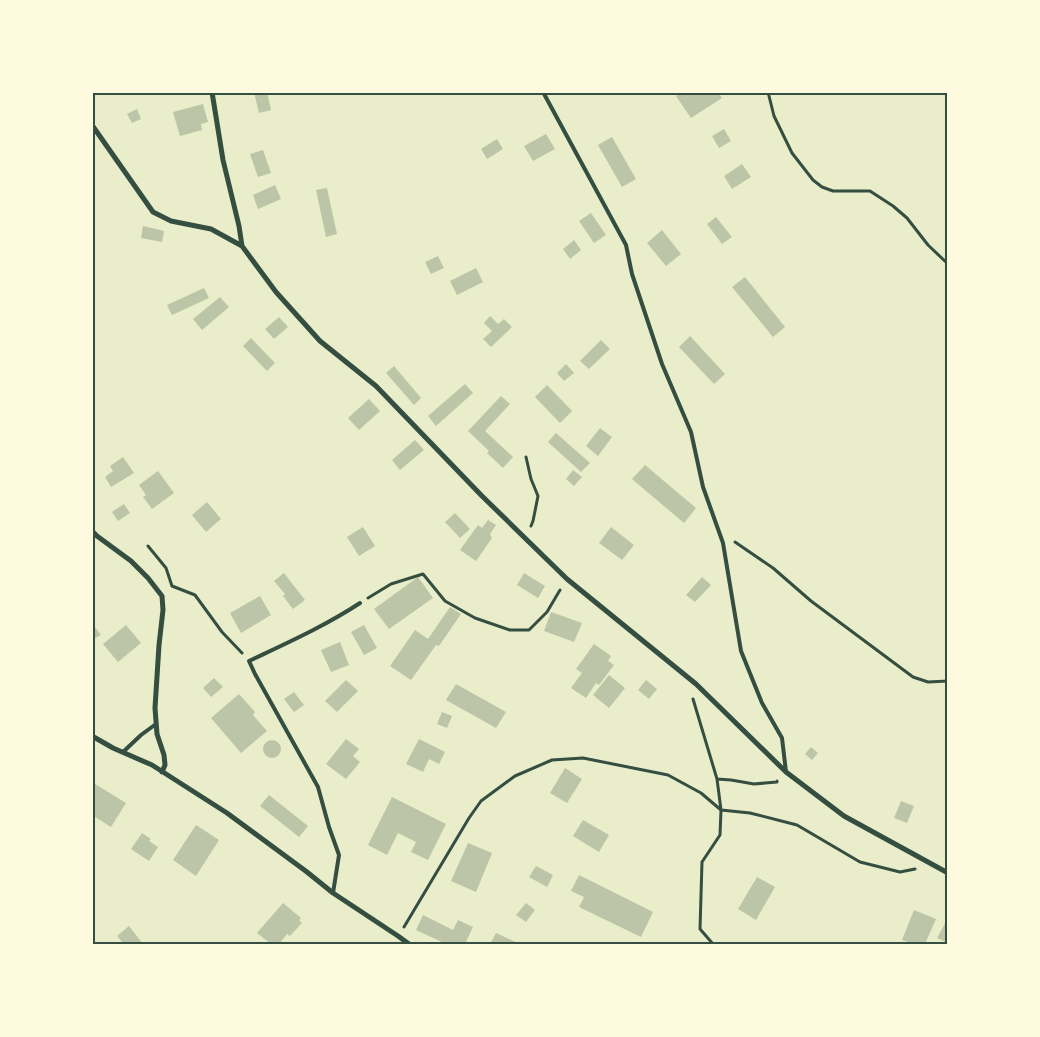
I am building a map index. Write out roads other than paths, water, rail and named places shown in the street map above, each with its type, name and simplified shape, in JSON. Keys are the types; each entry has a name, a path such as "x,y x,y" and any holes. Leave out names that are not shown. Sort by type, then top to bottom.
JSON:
{"street":[{"path":"212,92 223,160 240,226 242,246"},
{"path":"92,125 153,212 171,221 212,230 242,246 276,292 320,341 376,386 482,496 567,579 696,684 786,772 844,816 948,873"},
{"path":"92,531 131,561 162,596 163,610 155,708 157,734 164,755 165,765 162,772"},
{"path":"92,736 152,766 227,813 333,893 409,944"}],"lane":[{"path":"544,92 626,245 632,274 662,364 691,432 703,488 722,543 741,651 762,703 782,738 786,772"},
{"path":"333,893 339,855 318,788 249,661 343,615 360,603"},
{"path":"123,752 141,734 156,724"}]}
